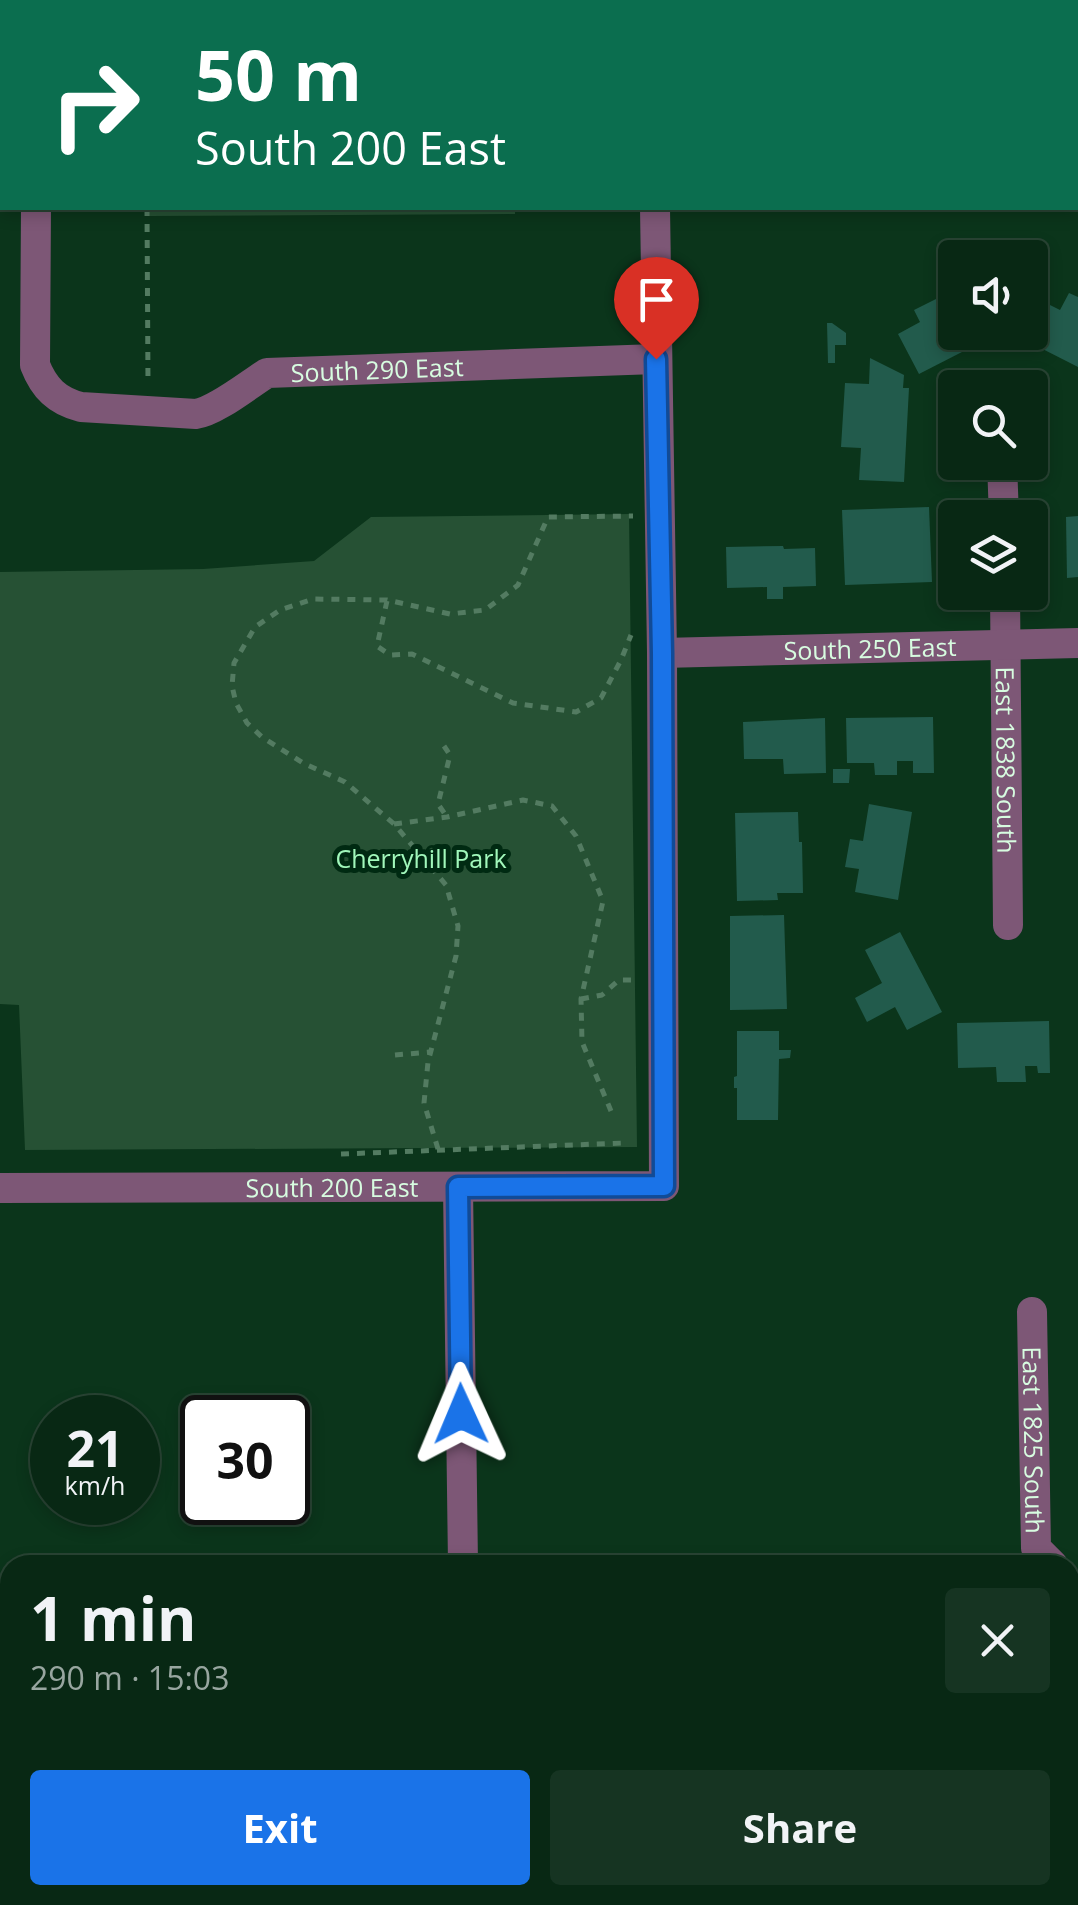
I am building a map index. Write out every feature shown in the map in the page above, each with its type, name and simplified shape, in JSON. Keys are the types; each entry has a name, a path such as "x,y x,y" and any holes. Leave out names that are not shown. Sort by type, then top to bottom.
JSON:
{"street":[{"name":"South 290 East","path":"36,210 36,365 51,393 68,404 196,414 218,406 267,373 656,359"},
{"path":"655,210 662,653"},
{"name":"East 1838 South","path":"1005,610 1008,925"},
{"name":"South 250 East","path":"662,653 1078,643"},
{"name":"South 200 East","path":"0,1188 664,1186 662,653"},
{"path":"458,1187 463,1555"},
{"name":"East 1825 South","path":"1032,1312 1036,1548 1044,1555"}],"path":[{"path":"146,210 148,394"},
{"path":"438,1149 424,1103 431,1052 456,956 458,926 446,885 394,824 345,782 303,762 246,723 232,686 234,663 255,627 280,610 313,599 387,600 450,614 485,610 518,585 548,517 635,516"},
{"path":"387,600 377,646 390,655 412,654 513,703 576,712 601,698 636,630"},
{"path":"444,746 450,756 438,804 447,817"},
{"path":"394,824 523,800 552,806 576,836 603,901 581,998 582,1042 610,1110"},
{"path":"581,998 602,995 619,980 638,980"},
{"path":"395,1055 431,1052"},
{"path":"325,1155 624,1144"}],"green space":[{"path":"148,210 515,210 515,214 148,216"},
{"name":"Cherryhill Park","path":"629,514 637,1147 25,1150 19,1005 0,1004 0,572 203,569 314,561 371,517"}],"building":[{"path":"1069,293 1078,297 1078,367 1044,350 1048,350 1048,304 1060,310"},
{"path":"936,299 938,350 966,350 919,374 898,334 920,322 914,310"},
{"path":"827,323 846,333 846,345 835,345 835,363 828,363"},
{"path":"870,358 904,375 903,388 909,388 904,482 859,480 861,448 841,447 845,383 869,384"},
{"path":"929,507 932,582 845,585 842,510"},
{"path":"1078,516 1078,577 1067,578 1066,517"},
{"path":"726,547 815,548 816,586 783,587 783,599 767,599 767,587 727,588"},
{"path":"933,717 934,773 913,773 913,761 897,761 897,775 875,775 874,763 847,763 846,718"},
{"path":"825,718 826,773 784,774 783,759 744,759 743,722"},
{"path":"833,769 850,769 849,783 833,783"},
{"path":"869,804 912,812 898,900 855,892 859,869 845,867 850,839 863,841"},
{"path":"798,812 803,893 777,893 778,900 737,901 735,813"},
{"path":"784,915 787,1009 730,1010 730,916"},
{"path":"900,932 942,1012 907,1030 895,1007 867,1022 855,998 882,983 865,950"},
{"path":"1049,1021 1050,1073 1038,1073 1037,1066 1025,1066 1026,1082 997,1082 996,1067 958,1068 957,1023"},
{"path":"737,1031 779,1031 779,1050 791,1050 790,1058 779,1059 778,1120 737,1120"}],"route":[{"path":"461,1414 458,1187 664,1186 662,653 656,359"}]}
